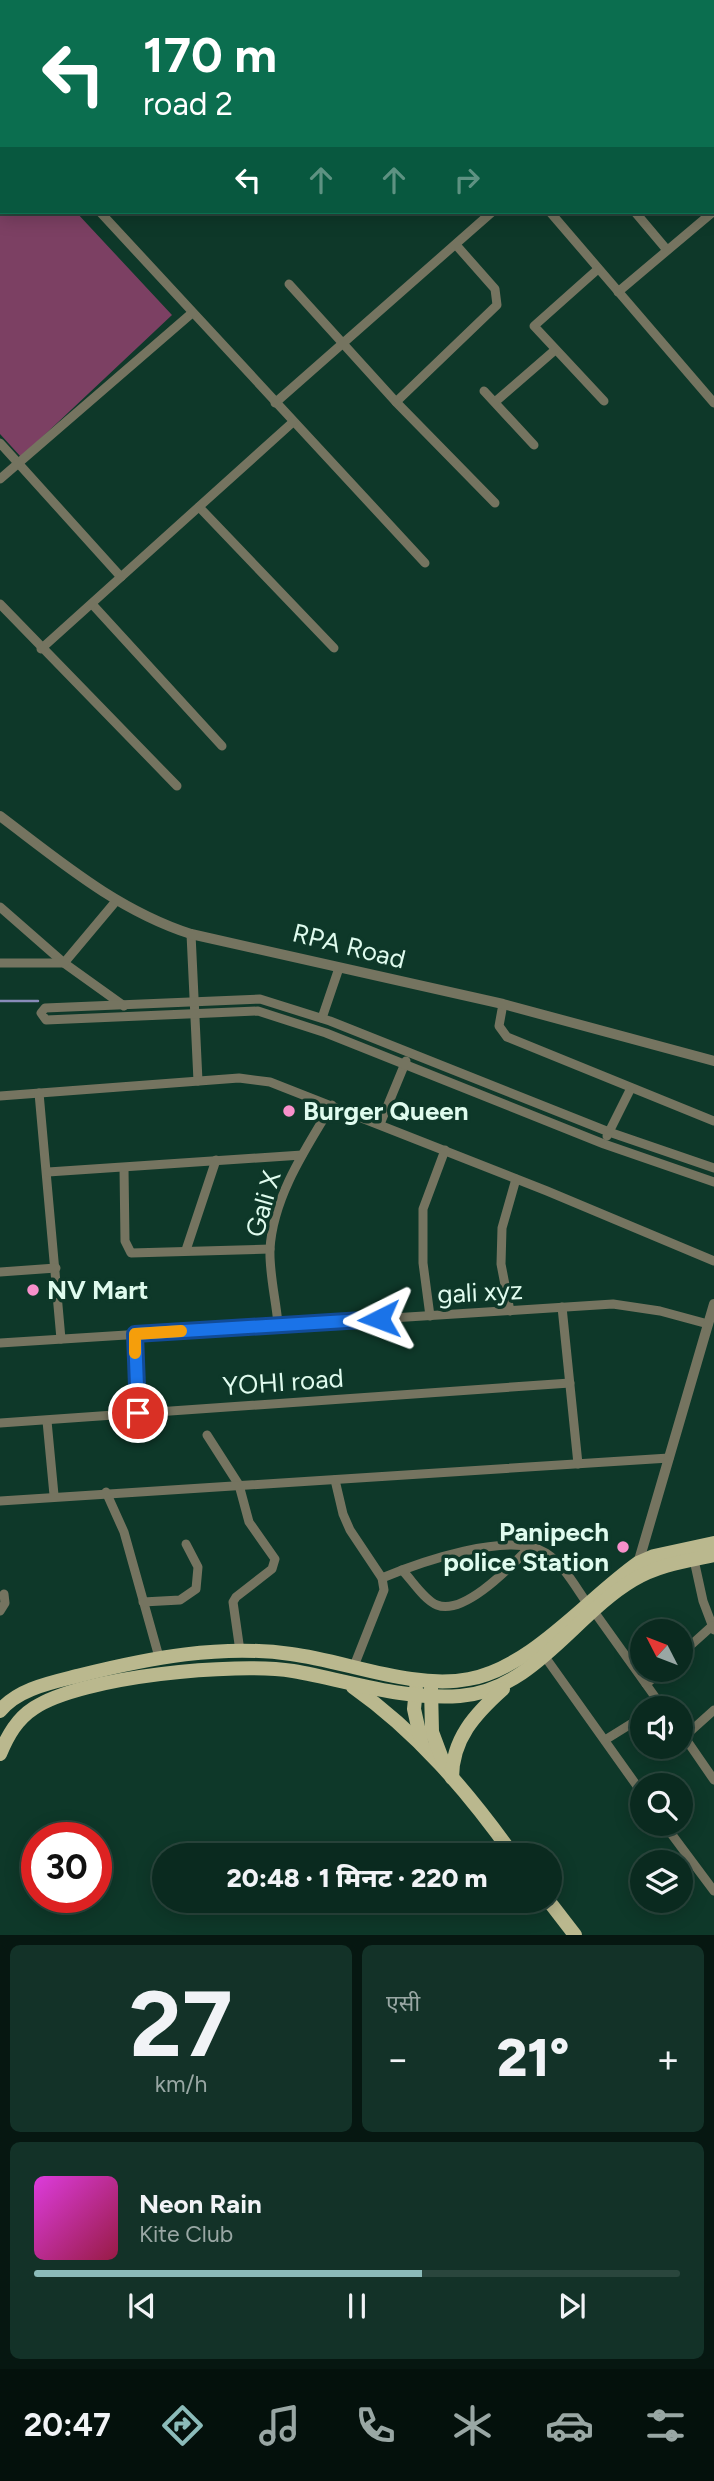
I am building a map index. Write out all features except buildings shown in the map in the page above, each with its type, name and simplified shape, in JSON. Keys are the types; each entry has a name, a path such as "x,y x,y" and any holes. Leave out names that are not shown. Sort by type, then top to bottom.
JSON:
{"main road":[{"path":"449,1775 455,1746 463,1732 514,1679 638,1563 654,1556 714,1543"},
{"path":"1,1706 46,1684 159,1657 240,1651 291,1654 432,1681 469,1679 504,1667 590,1606 651,1570 714,1555"},
{"path":"0,1754 19,1719 50,1698 116,1682 178,1672 252,1667 292,1671 350,1685 422,1697 483,1693 514,1679"},
{"path":"417,1678 432,1732 449,1775"},
{"path":"423,1746 416,1726 422,1697 432,1681"},
{"path":"350,1685 387,1711 423,1746 503,1843"},
{"path":"558,1913 575,1935"}],"street":[{"path":"102,214 425,563"},
{"path":"275,403 457,246 490,214"},
{"path":"552,214 714,403"},
{"path":"637,214 667,250"},
{"path":"618,292 709,214"},
{"path":"396,402 498,304 495,289 457,246"},
{"path":"598,270 534,326 604,401"},
{"path":"289,284 396,402 495,503"},
{"path":"0,479 192,313"},
{"path":"495,402 555,350"},
{"path":"484,391 534,445"},
{"path":"41,649 293,422"},
{"path":"0,443 121,577"},
{"path":"199,507 334,648"},
{"path":"0,604 177,786"},
{"path":"92,604 222,746"},
{"name":"RPA Road","path":"0,816 116,901 153,922 191,934 503,1004 714,1061"},
{"path":"64,963 116,901"},
{"path":"0,908 64,963 136,1016"},
{"path":"191,934 198,1081"},
{"path":"0,963 64,963"},
{"path":"322,1018 339,968"},
{"path":"714,1168 609,1132 322,1018 276,1003 246,997 45,1008 40,1017 46,1020 245,1009 273,1015 604,1143 714,1182"},
{"path":"273,1015 276,1003"},
{"path":"503,1004 499,1026 507,1037 714,1121"},
{"path":"380,1124 409,1052"},
{"path":"0,1096 257,1079 446,1150 714,1261"},
{"path":"604,1143 631,1088"},
{"path":"39,1093 61,1339"},
{"name":"Gali X","path":"278,1324 270,1249 278,1211 302,1155 332,1105"},
{"path":"430,1316 424,1263 423,1209 446,1150"},
{"path":"48,1172 302,1155"},
{"path":"186,1250 216,1160"},
{"path":"124,1168 125,1241 131,1253 270,1249"},
{"path":"510,1311 501,1264 502,1228 516,1179"},
{"path":"0,1272 55,1268"},
{"name":"gali xyz","path":"0,1343 613,1304 708,1324"},
{"path":"631,1581 714,1304"},
{"path":"562,1307 578,1464"},
{"path":"135,1334 138,1413"},
{"name":"YOHI road","path":"0,1423 570,1384"},
{"path":"47,1421 54,1495"},
{"path":"207,1435 239,1485 249,1522 276,1565 233,1602 240,1651"},
{"path":"0,1501 54,1495 669,1458"},
{"path":"335,1480 343,1514 350,1530 382,1578 383,1597 354,1666"},
{"path":"106,1492 124,1532 159,1657"},
{"path":"143,1602 180,1600 196,1589 198,1567 186,1544"},
{"path":"382,1578 490,1545 540,1549 557,1562 654,1696"},
{"path":"402,1570 437,1605 450,1607 466,1602 528,1548"},
{"path":"693,1644 713,1628 694,1560"},
{"path":"0,1611 5,1603 4,1594"},
{"path":"543,1654 630,1776"},
{"path":"693,1726 714,1710"},
{"path":"605,1740 630,1724"},
{"path":"693,1750 714,1780"},
{"path":"673,1836 713,1888"}],"shaded area":[{"path":"0,214 78,214 172,315 21,457 0,434"}],"waterway":[{"path":"0,1001 38,1001"}],"slow traffic":[{"path":"135,1353 135,1334 181,1331"}],"place":[{"name":"Burger Queen","path":"289,1111"},
{"name":"NV Mart","path":"33,1290"},
{"name":"Panipech police Station","path":"623,1547"}],"route":[{"path":"138,1413 135,1334 379,1319"}]}
